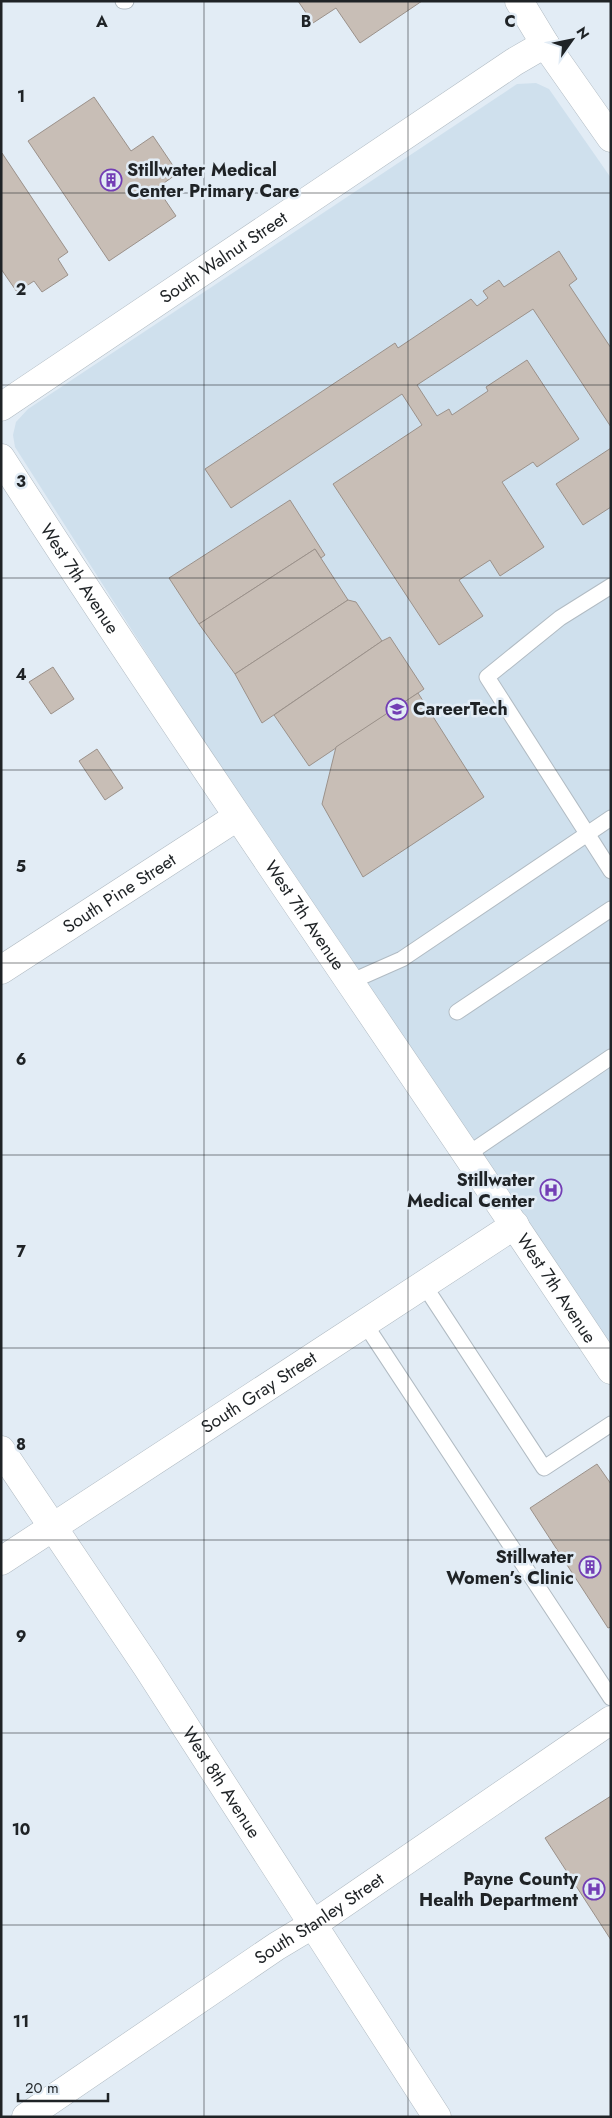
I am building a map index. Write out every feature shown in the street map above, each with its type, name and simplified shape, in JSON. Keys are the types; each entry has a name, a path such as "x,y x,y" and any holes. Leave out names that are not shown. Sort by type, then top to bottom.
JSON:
{"main road":[{"path":"519,1 545,44 611,138"},
{"name":"South Walnut Street","path":"1,407 506,68 545,44"},
{"name":"West 7th Avenue","path":"1,458 238,817 468,1154 611,1370"},
{"name":"South Pine Street","path":"1,970 238,817"},
{"name":"South Gray Street","path":"1,1561 515,1225"},
{"name":"West 8th Avenue","path":"1,1450 147,1667 437,2117"},
{"name":"South Stanley Street","path":"26,2117 277,1946 312,1925 611,1720"}],"lane":[{"path":"611,586 560,618 487,677 611,871"},
{"path":"350,982 402,959 611,818"},
{"path":"457,1012 611,909"},
{"path":"468,1154 611,1057"},
{"path":"424,1285 544,1468 611,1424"},
{"path":"365,1324 611,1698"}],"shaded area":[{"name":"CareerTech","path":"536,83 549,89 611,178 611,1370 426,1091 15,447 13,435 16,422 28,409 517,84"}],"building":[{"path":"298,1 422,1 360,43 336,8 313,23"},
{"name":"Stillwater Medical Center Primary Care","path":"94,97 131,151 153,136 178,173 157,188 176,216 109,261 28,141"},
{"path":"2,153 68,252 58,259 68,275 42,292 34,281 17,292 1,269"},
{"path":"559,251 577,279 569,285 611,348 611,427 533,309 417,385 437,416 449,409 452,415 488,391 486,387 527,360 579,439 537,467 533,462 502,482 544,547 500,576 490,560 459,580 483,616 439,645 333,484 422,425 402,394 231,508 205,469 395,343 398,348 471,299 477,306 488,298 483,291 499,280 504,287"},
{"path":"611,448 611,507 583,525 556,484"},
{"path":"290,500 325,555 321,558 315,549 199,624 169,578"},
{"path":"315,549 348,600 235,674 199,624"},
{"path":"348,600 356,602 382,641 262,723 235,674"},
{"path":"390,637 424,689 309,766 274,715"},
{"path":"53,667 74,699 51,714 29,682"},
{"path":"418,693 484,797 363,877 322,804 336,747"},
{"path":"97,749 123,788 105,800 79,761"},
{"name":"Stillwater Women’s Clinic","path":"597,1464 611,1484 611,1627 608,1628 530,1508"},
{"name":"Payne County Health Department","path":"611,1796 611,1940 545,1838"}],"place":[{"name":"Stillwater Medical Center Primary Care","path":"111,180"},
{"name":"CareerTech","path":"397,709"},
{"name":"Stillwater Medical Center","path":"551,1190"},
{"name":"Stillwater Women’s Clinic","path":"590,1567"},
{"name":"Payne County Health Department","path":"594,1889"}]}
